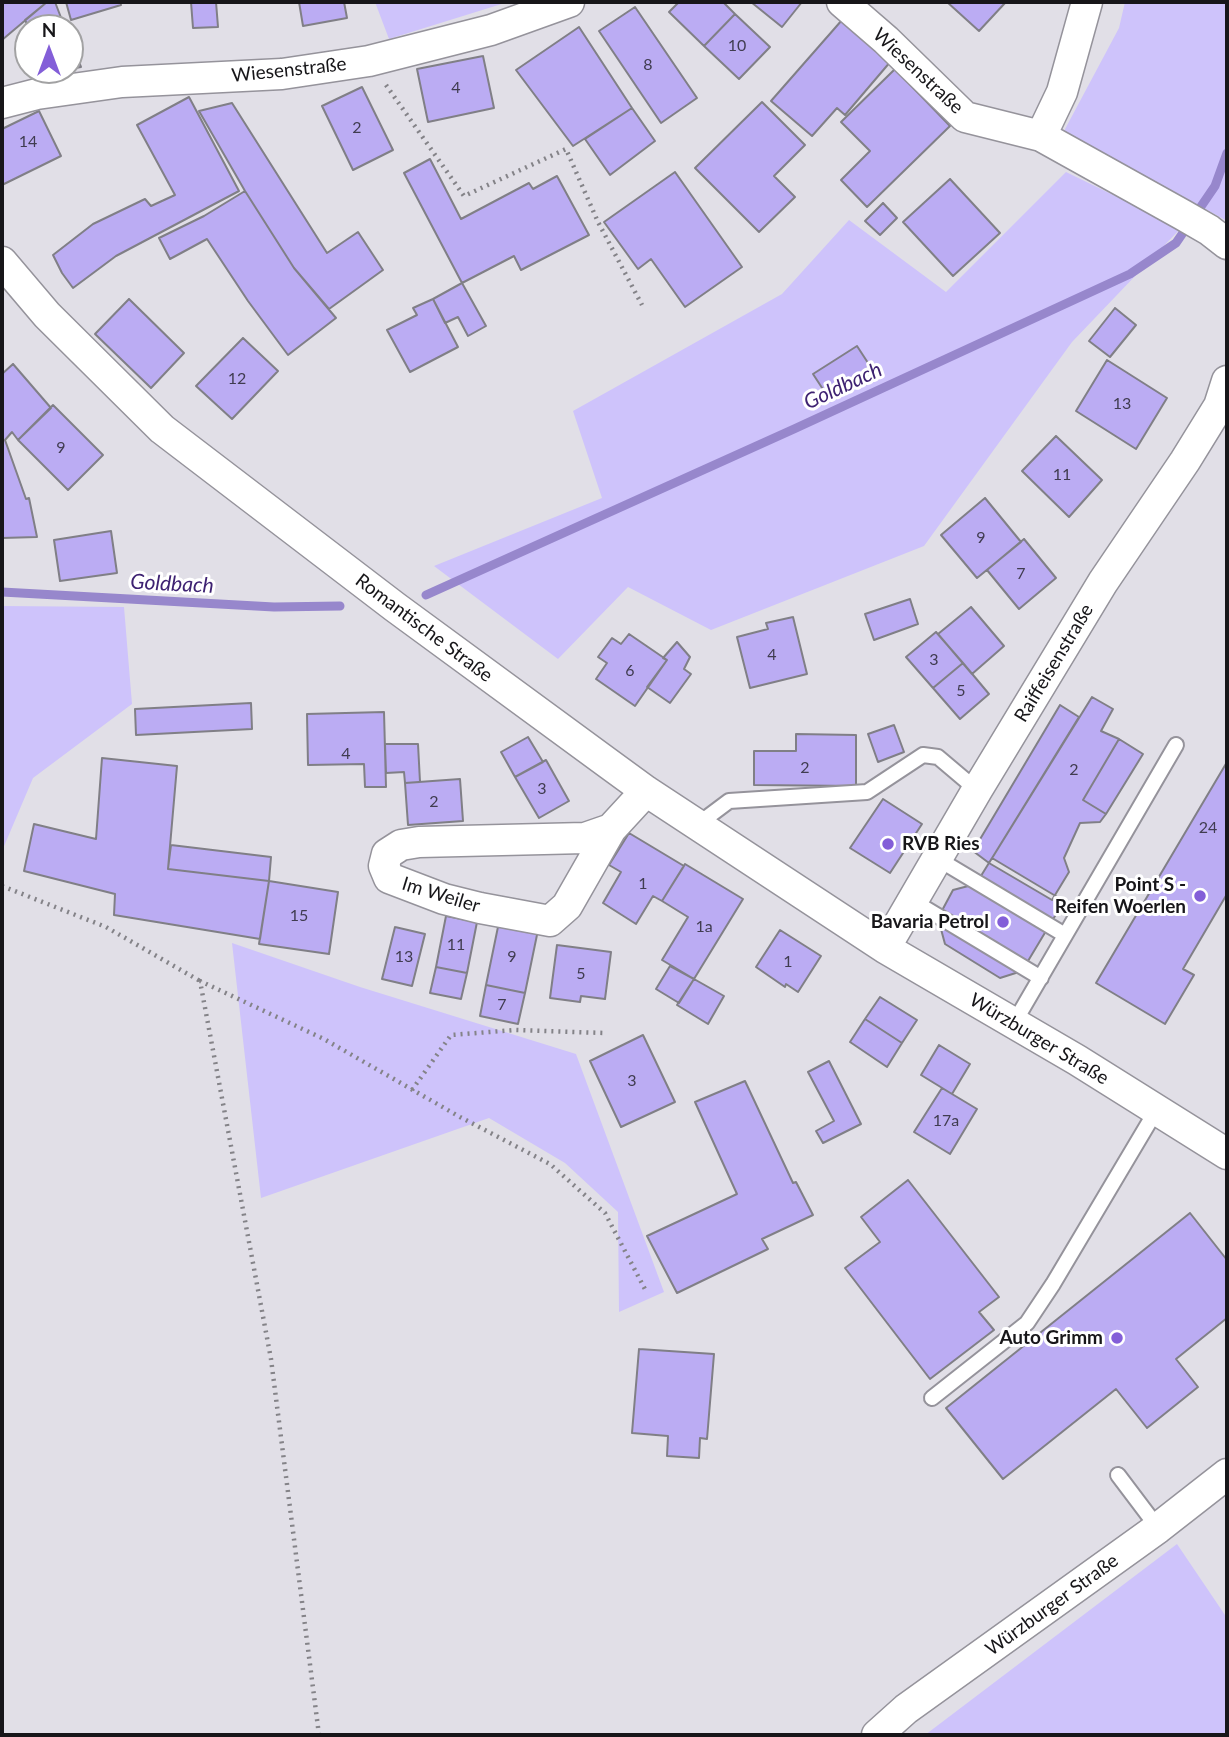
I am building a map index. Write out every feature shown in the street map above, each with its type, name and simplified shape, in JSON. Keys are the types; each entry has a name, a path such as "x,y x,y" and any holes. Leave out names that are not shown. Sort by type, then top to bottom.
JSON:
{"street":[{"name":"Wiesenstraße","path":"2,103 37,94 122,82 282,74 369,61 491,30 569,2"},
{"name":"Wiesenstraße","path":"842,2 886,40 965,117 1041,136 1184,215 1223,241"},
{"path":"1041,136 1062,92 1087,2"},
{"name":"Romantische Straße","path":"2,262 47,315 162,429 395,607 646,791 885,948"},
{"name":"Raiffeisenstraße","path":"885,948 1102,582 1185,461 1219,406 1227,381"},
{"name":"Im Weiler","path":"611,829 585,838 419,842 401,845 387,854 384,866 389,878 444,899 550,921 568,906 611,829 646,791"},
{"name":"Würzburger Straße","path":"885,948 1157,1109 1227,1154"},
{"name":"Würzburger Straße","path":"877,1735 906,1709 1158,1528 1227,1474"}],"lane":[{"path":"1014,1023 1176,745"},
{"path":"697,825 729,801 867,792 923,755 938,757 977,790"},
{"path":"938,859 1065,936"},
{"path":"913,901 1041,978"},
{"path":"932,1398 1027,1323 1157,1109"},
{"path":"1118,1475 1158,1528"}],"path":[{"path":"369,61 464,196 565,149 598,222 642,305"},
{"path":"2,886 106,927 200,981 324,1039 550,1164 606,1213 647,1293"},
{"path":"200,981 271,1359 319,1735"},
{"path":"412,1090 451,1035 515,1030 605,1033"}],"shaded area":[{"path":"375,2 508,2 389,39"},
{"path":"1125,2 1227,2 1227,221 1064,131 1119,28"},
{"path":"1066,172 1181,228 1072,342 924,546 711,630 628,587 558,659 434,566 602,498 573,411 782,294 849,220 946,292"},
{"path":"2,606 124,607 132,704 33,778 2,851"},
{"path":"232,943 360,987 576,1054 664,1292 619,1312 618,1212 565,1163 489,1118 261,1198"},
{"path":"1177,1544 1227,1618 1227,1735 925,1735"}],"building":[{"path":"2,2 47,2 33,14 14,14 14,30 2,40"},
{"path":"47,2 55,2 60,14 32,14"},
{"path":"66,2 120,2 121,5 84,16 69,14"},
{"path":"191,2 216,2 218,27 193,28"},
{"path":"299,2 344,2 347,18 303,26"},
{"path":"679,2 723,2 735,14 704,46 669,12"},
{"path":"751,2 802,2 782,27"},
{"path":"947,2 1004,2 1005,3 979,31"},
{"path":"635,7 697,98 661,123 599,31"},
{"path":"735,14 770,47 739,79 704,46"},
{"path":"842,20 891,61 845,115 837,108 812,136 771,101"},
{"path":"579,27 632,108 573,146 516,70"},
{"path":"483,56 494,108 428,122 417,69"},
{"path":"895,69 950,126 867,207 841,180 870,151 841,122"},
{"path":"362,87 393,150 353,170 322,106"},
{"path":"189,97 239,191 116,256 73,288 53,255 93,224 145,199 151,206 175,195 137,125"},
{"path":"762,102 805,145 774,176 795,197 759,232 695,168"},
{"path":"232,103 327,253 358,232 383,270 329,309 294,268 199,111"},
{"path":"632,108 655,141 610,175 585,139"},
{"path":"39,111 61,156 2,185 2,129"},
{"path":"430,159 461,219 529,183 533,189 557,176 589,235 521,270 514,256 462,283 404,173"},
{"path":"675,172 742,267 685,307 651,259 638,269 604,222"},
{"path":"950,179 1000,233 953,276 903,222"},
{"path":"245,191 294,268 336,318 288,355 207,239 170,259 159,238 204,216"},
{"path":"883,203 897,218 880,235 865,221"},
{"path":"462,283 486,326 468,336 458,317 445,323 433,299"},
{"path":"129,299 184,353 151,388 95,334"},
{"path":"433,299 458,347 410,372 387,330 417,315 413,308"},
{"path":"1115,308 1136,325 1110,357 1089,341"},
{"path":"243,338 278,371 232,419 196,386"},
{"path":"857,346 872,369 828,397 813,374"},
{"path":"1107,360 1167,398 1136,449 1076,411"},
{"path":"13,364 51,408 18,440 12,432 5,440 26,499 29,498 37,537 2,538 2,374"},
{"path":"53,405 103,455 68,490 18,440"},
{"path":"1056,436 1102,480 1069,517 1022,471"},
{"path":"985,498 1021,542 977,578 941,535"},
{"path":"111,531 117,573 60,581 54,540"},
{"path":"1024,539 1056,578 1019,609 987,570"},
{"path":"910,599 918,624 874,640 865,614"},
{"path":"971,607 1004,646 972,674 938,634"},
{"path":"793,617 807,674 750,688 737,637 768,629 766,623"},
{"path":"936,632 963,663 933,688 906,657"},
{"path":"629,634 667,660 635,706 596,679 607,663 598,657 612,638 621,644"},
{"path":"677,642 690,657 684,669 691,674 670,703 647,687 667,660 663,658"},
{"path":"963,663 989,694 960,719 933,688"},
{"path":"1092,697 1113,709 1101,731 1119,739 1083,800 1106,814 1100,822 1080,823 1064,858 1069,872 1052,900 989,863"},
{"path":"251,703 252,729 136,735 135,709"},
{"path":"1060,705 1079,717 989,863 973,851"},
{"path":"384,712 386,787 365,787 364,764 308,765 307,714"},
{"path":"894,725 904,752 878,762 868,734"},
{"path":"796,734 856,735 856,786 754,785 754,751 796,751"},
{"path":"528,737 543,762 515,777 501,752"},
{"path":"1119,739 1143,754 1106,814 1083,800"},
{"path":"385,744 418,744 420,782 405,783 404,772 386,773"},
{"path":"102,758 177,766 168,869 269,881 260,939 114,915 115,894 24,871 34,824 96,839"},
{"path":"546,760 569,801 539,818 515,777"},
{"path":"1227,762 1227,894 1183,969 1194,975 1165,1024 1096,983"},
{"path":"460,779 463,821 408,825 405,783"},
{"path":"883,799 922,824 890,873 850,848"},
{"path":"629,833 684,866 662,901 653,896 636,924 603,903 621,872 609,865"},
{"path":"171,845 271,857 269,881 168,869"},
{"path":"992,858 1064,901 1022,971 1000,978 945,944 938,918 953,890 976,884"},
{"path":"685,864 743,899 694,979 662,960 688,917 662,901"},
{"path":"269,881 338,892 329,954 259,944"},
{"path":"446,916 477,922 467,973 436,967"},
{"path":"499,922 538,930 525,993 486,985"},
{"path":"395,927 425,934 412,986 382,979"},
{"path":"780,930 821,956 798,992 786,984 785,987 756,967"},
{"path":"557,945 611,952 605,999 581,996 580,1002 550,998"},
{"path":"670,966 694,979 679,1003 656,989"},
{"path":"436,967 467,973 461,999 430,993"},
{"path":"694,979 724,996 708,1024 677,1005"},
{"path":"486,985 525,993 518,1024 480,1016"},
{"path":"880,997 917,1020 902,1043 865,1019"},
{"path":"865,1019 902,1043 887,1067 850,1042"},
{"path":"643,1035 675,1102 621,1127 590,1061"},
{"path":"939,1045 970,1064 952,1094 921,1075"},
{"path":"829,1061 861,1124 823,1143 816,1131 834,1121 808,1072"},
{"path":"745,1081 793,1183 796,1182 813,1215 762,1239 768,1249 677,1293 647,1236 737,1194 695,1102"},
{"path":"942,1088 977,1109 950,1154 914,1132"},
{"path":"908,1180 999,1297 979,1312 994,1330 930,1379 845,1268 880,1242 861,1217"},
{"name":"Auto Grimm","path":"1190,1213 1227,1260 1227,1318 1176,1359 1198,1387 1147,1428 1116,1389 1003,1479 946,1408"},
{"path":"639,1349 714,1354 707,1439 700,1438 699,1458 667,1456 668,1436 632,1433"}],"waterway":[{"name":"Goldbach","path":"426,595 1130,274 1176,243 1215,186 1227,153"},
{"name":"Goldbach","path":"2,592 274,607 340,606"}],"place":[{"name":"RVB Ries","path":"888,844"},
{"name":"Point S - Reifen Woerlen","path":"1200,896"},
{"name":"Bavaria Petrol","path":"1003,922"},
{"name":"Auto Grimm","path":"1117,1338"}]}
